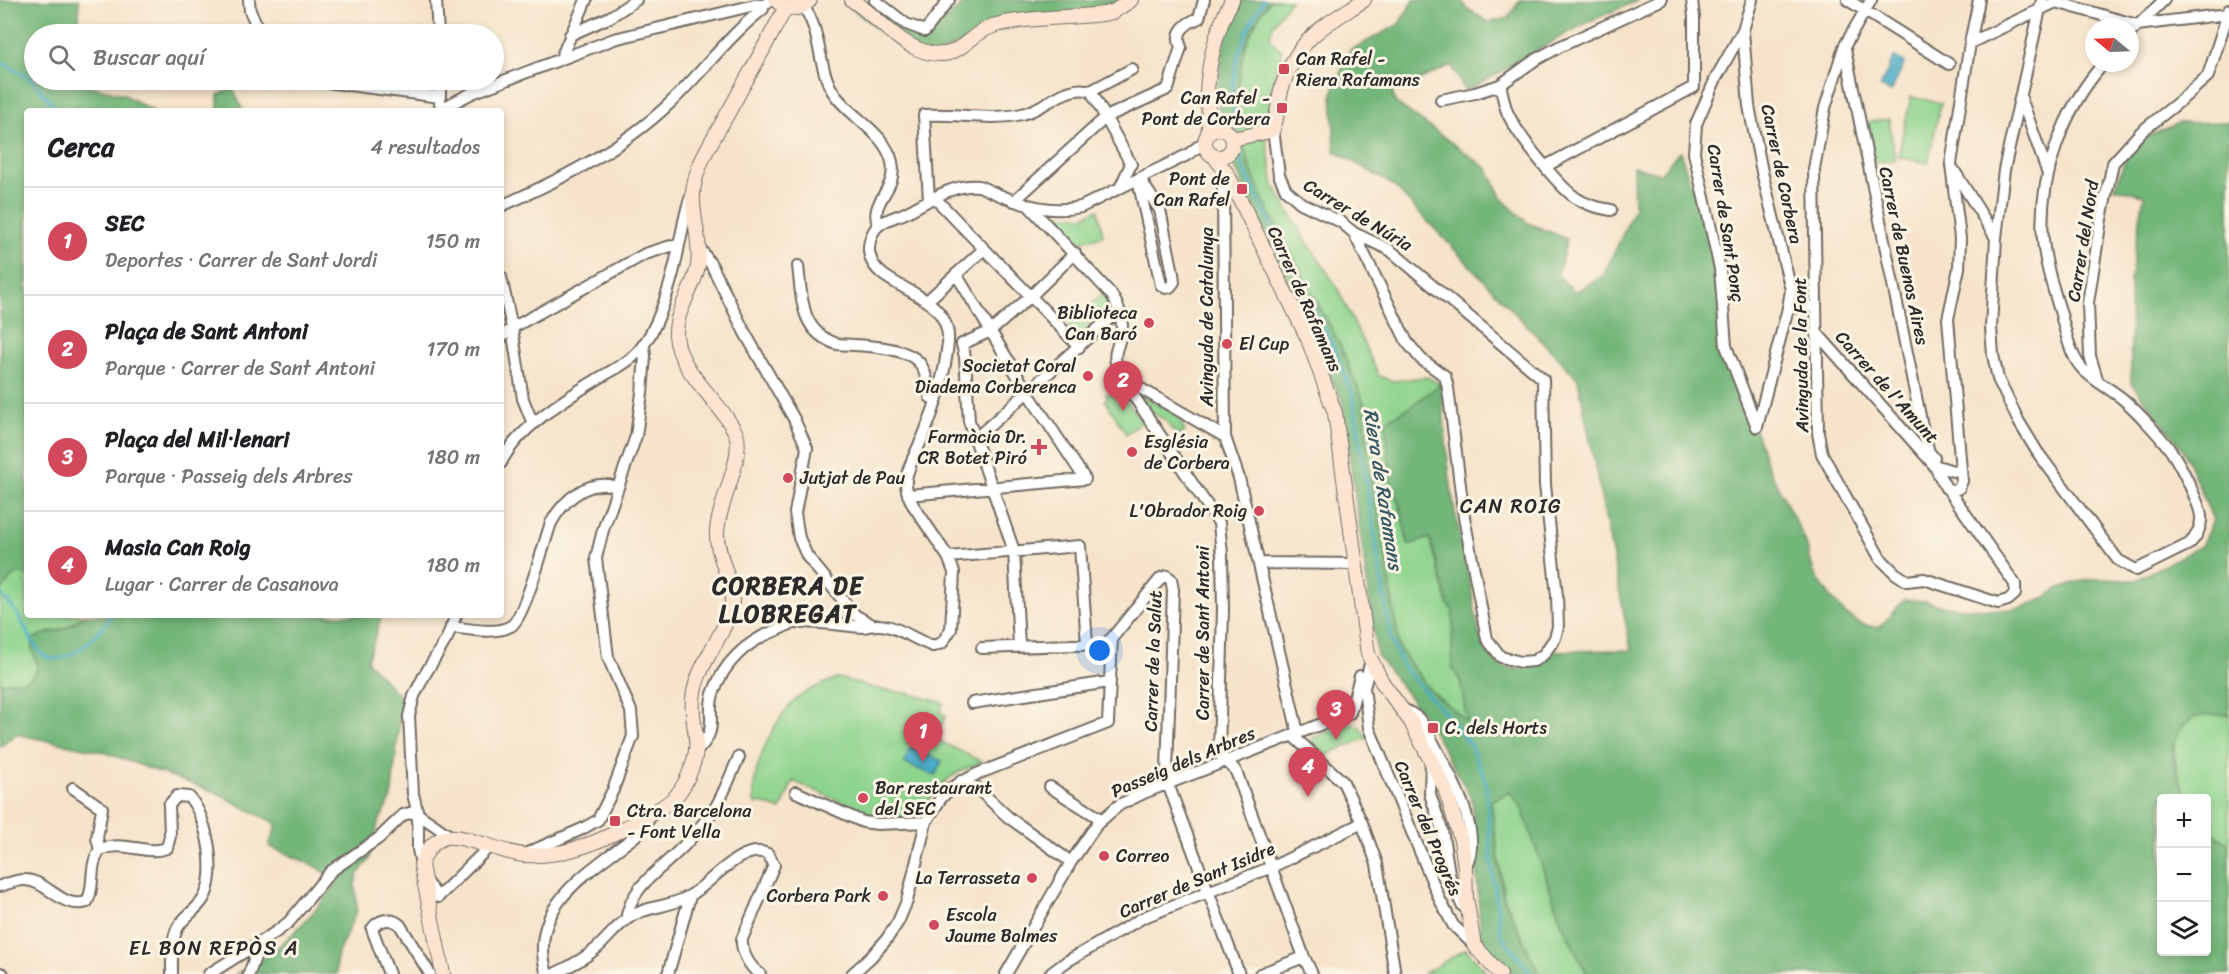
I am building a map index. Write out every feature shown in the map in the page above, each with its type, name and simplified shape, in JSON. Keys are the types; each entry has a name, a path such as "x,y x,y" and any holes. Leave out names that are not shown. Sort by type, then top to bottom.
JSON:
{"street":[{"path":"249,0 250,11 256,24"},
{"path":"436,0 437,24"},
{"path":"561,58 586,0"},
{"path":"570,35 610,16 636,0"},
{"path":"852,0 898,38 918,49 942,54 957,49 991,27 1103,14 1113,12 1131,0"},
{"path":"875,0 906,24 925,31 949,0"},
{"path":"1014,201 1106,117 1168,89 1181,47 1179,33 1186,24 1199,18 1204,0"},
{"name":"Carrer de Rafamans","path":"1232,0 1219,29 1212,53 1207,94 1210,115 1228,175 1308,339 1335,413 1370,657"},
{"path":"699,247 794,419 807,448 795,513 799,538 807,556 863,621 891,625 933,646 942,643 949,635 952,624 954,572 948,557 908,495 906,478 936,399 948,346 946,325 927,301 883,274 873,265 869,250 878,225 932,199 971,185 979,186 1030,207 1073,209 1139,180 1189,154 1220,143 1268,131 1283,86 1303,46 1319,29 1364,0"},
{"path":"1440,100 1475,93 1500,84 1559,47 1661,0"},
{"path":"1692,0 1694,87"},
{"path":"1743,30 1752,0"},
{"path":"1848,0 1949,64"},
{"name":"Avinguda de la Font","path":"1871,0 1844,47 1825,108 1814,169 1818,433 1822,454 1880,558 1895,573 1907,581 1924,579 1998,603 2008,600 2015,594 2015,584 1960,506 1949,476"},
{"path":"1949,476 1960,458 1948,319 1959,268 1960,238 1951,167 1979,0"},
{"path":"2139,24 2164,0"},
{"path":"1970,43 2041,5 2058,1 2104,18"},
{"path":"504,80 614,39 768,5 798,8 807,3 826,76 834,93 882,141 890,157 892,178 876,208 875,218 878,225"},
{"path":"698,750 692,707 697,679 731,609 730,591 720,557 717,530 722,502 737,460 738,448 735,432 679,353 676,330 678,318 697,273 699,247 694,183 768,5"},
{"path":"504,205 561,178 644,126 768,5"},
{"path":"2041,5 2004,170 1996,238 1991,328 1992,355 1998,379 2019,422 2038,453 2118,560 2136,570 2194,540 2201,516 2172,453 2125,401 2080,367 2068,341 2053,287 2043,240 2048,174 2069,114 2097,72"},
{"path":"2139,28 2228,12"},
{"name":"Carrer del Nord","path":"2097,379 2090,356 2088,303 2101,219 2113,163 2141,132 2208,76 2228,12"},
{"name":"Carrer de Sant Ponç","path":"1743,30 1716,78 1696,124 1694,153 1720,269 1726,346 1756,427"},
{"name":"Carrer de Corbera","path":"1743,30 1749,106 1762,172 1791,290 1756,427"},
{"name":"Carrer de Buenos Aires","path":"1844,47 1923,431 1929,452 1949,476"},
{"path":"1091,91 1132,69"},
{"path":"1546,166 1694,87 1716,78"},
{"path":"1500,84 1508,114 1563,187 1577,199 1591,206 1611,210"},
{"path":"383,90 440,98"},
{"path":"439,108 440,90"},
{"path":"444,108 480,90"},
{"path":"1079,347 1032,295 932,199 924,115 1023,114 1073,90 1091,91 1131,164 1120,188"},
{"path":"2020,96 2048,174"},
{"name":"Carrer de Núria","path":"1268,131 1279,175 1286,190 1301,203 1341,222 1354,233 1390,250 1543,379 1545,485 1559,616 1556,638 1544,654 1534,661 1510,661 1501,657 1487,639 1464,518 1445,376 1421,359 1407,342 1354,233"},
{"path":"1951,167 1996,238"},
{"name":"Avinguda de Catalunya","path":"1228,175 1223,188 1225,437 1239,478 1295,734"},
{"path":"1139,180 1160,210 1173,273 1174,282 1170,287 1166,288 1161,285 1139,180"},
{"path":"504,458 514,441 533,424 631,359 644,346 664,299 687,207 693,192"},
{"path":"975,439 1119,310 1111,294 1030,207"},
{"path":"504,335 512,328 645,254 671,246 679,246"},
{"path":"927,301 984,249"},
{"path":"963,346 991,331 1032,295 1074,253"},
{"path":"798,266 803,310 810,326 816,332 837,344 892,350 910,355 925,372 930,397 936,399"},
{"path":"697,273 704,271 714,274"},
{"path":"908,495 1085,479 1028,393 956,274"},
{"path":"504,291 524,399 533,424"},
{"path":"1788,308 1815,306"},
{"name":"Carrer de Sant Antoni","path":"1119,310 1122,326 1114,354 1121,377 1219,523 1222,554 1219,753 1234,766 1312,974"},
{"name":"Carrer de l'Amunt","path":"1816,332 1949,476"},
{"path":"948,346 953,340 963,346"},
{"path":"524,855 598,820 632,743 634,730 631,711 608,657 596,558 639,422 644,346"},
{"path":"963,346 969,421 1014,551 1019,646"},
{"path":"1121,377 1225,437"},
{"path":"452,627 502,629 514,623 524,607 550,523 562,506 576,494 595,485 617,487"},
{"path":"948,557 1080,546 1087,644"},
{"path":"1259,563 1356,564"},
{"name":"Carrer de la Salut","path":"1112,638 1161,578 1167,576 1171,579 1173,590 1167,771 1171,782"},
{"path":"841,626 853,612"},
{"path":"443,974 418,849 418,814 412,787 409,716 414,696 447,638 455,618"},
{"path":"548,974 545,965 544,935 554,909 573,882 653,812 669,802 680,790 692,768 698,750 708,737 712,725 713,695 724,672 738,652 762,635 794,623 864,627 872,624"},
{"path":"982,648 1105,644 1112,638"},
{"path":"852,974 871,957 898,922 907,901 926,822 941,798 951,788 961,781 1105,725 1109,720 1112,638"},
{"path":"1351,709 1365,657 1370,657"},
{"path":"1370,657 1382,681 1411,722 1445,788 1458,827 1474,945 1498,973"},
{"path":"1366,709 1364,688 1370,657"},
{"path":"972,703 1109,682"},
{"name":"Passeig dels Arbres","path":"1006,974 1071,862 1101,819 1119,805 1171,782 1295,734 1351,709 1357,702 1366,709 1363,719 1357,719 1351,709"},
{"path":"1401,708 1420,719 1453,780 1470,831 1472,854 1465,867"},
{"name":"Carrer del Progrés","path":"1366,709 1374,741 1440,900 1453,925 1474,945"},
{"path":"695,726 712,725"},
{"path":"1295,734 1343,783 1362,823 1377,864 1395,974"},
{"path":"626,920 628,907 638,889 679,851 717,805 739,757"},
{"path":"1431,760 1430,794 1442,830 1450,879 1462,905 1468,911"},
{"path":"961,781 977,788 1008,817 1071,862"},
{"path":"1171,782 1208,892 1239,974"},
{"path":"72,788 102,808 97,838 100,850"},
{"path":"1050,788 1101,819"},
{"path":"796,792 863,822 878,824 926,822"},
{"path":"0,886 25,880 36,883 72,903 87,902 91,894 93,864 100,850 114,845 156,850 167,848 170,836 169,804 177,796 189,797 195,804 206,832 211,875 208,890 202,901 180,923 176,931 172,974"},
{"path":"209,974 260,943 289,922 331,871 378,838 403,815 412,812 418,814 450,837 504,852 524,855 551,855 628,833"},
{"name":"Carrer de Sant Isidre","path":"1050,974 1137,921 1272,867 1362,823"},
{"path":"450,837 441,839 429,848 422,872 438,897 489,848"},
{"path":"554,974 596,949 626,920 640,911 690,896 741,856 755,851 768,854 774,868 742,939 742,946 756,973"},
{"path":"668,974 690,896"},
{"path":"389,974 372,929 375,924 388,919 396,921 400,926 430,974"},
{"path":"249,974 260,943"},
{"path":"1260,974 1304,957"}],"green space":[{"path":"0,0 79,0 79,24 24,24 24,90 106,90 123,94 148,108 24,108 24,574 14,576 0,592"},
{"path":"844,0 865,0 904,29 923,36 933,31 967,0 1136,0 992,32 925,58 895,44"},
{"path":"1243,0 1270,0 1252,31 1242,62 1238,94 1239,129 1226,123 1219,113 1217,84 1226,34"},
{"path":"1270,0 1291,0 1274,23 1270,39 1282,51 1273,83 1266,138 1274,186 1300,231 1336,285 1379,376 1393,381 1426,377 1441,384 1407,409 1385,421 1391,483 1400,506 1408,545 1430,538 1448,604 1453,610 1452,668 1460,680 1468,722 1429,689 1399,648 1385,547 1369,465 1364,403 1341,347 1264,202 1249,165 1247,153 1240,147 1238,94 1240,63 1252,30"},
{"path":"1414,0 1461,0 1468,9 1488,22 1508,18 1520,0 1639,0 1583,25 1465,91 1451,65 1413,83 1389,78 1395,102 1488,169 1502,199 1528,223 1567,239 1558,275 1575,292 1603,276 1621,238 1634,208 1633,166 1660,174 1680,151 1716,263 1720,350 1740,384 1767,465 1805,540 1814,573 1827,592 1844,613 1861,624 1879,628 1904,600 1926,601 1942,606 2000,610 2020,608 2046,598 2057,589 2077,582 2096,579 2136,580 2201,546 2213,520 2183,449 2131,383 2130,281 2144,195 2115,188 2126,157 2142,139 2178,123 2229,122 2229,715 2198,716 2181,728 2173,744 2173,751 2185,794 2157,794 2157,956 2211,956 2211,831 2229,845 2229,974 1587,974 1562,924 1522,808 1510,792 1491,801 1503,897 1539,974 1511,974 1481,940 1472,799 1426,719 1377,655 1342,401 1233,163 1240,147 1247,153 1249,165 1264,202 1341,347 1364,403 1369,465 1385,547 1399,648 1429,689 1467,721 1460,680 1452,668 1453,610 1448,604 1430,538 1408,545 1400,506 1391,483 1385,421 1407,409 1441,384 1454,505 1479,633 1488,654 1495,662 1504,666 1522,668 1540,662 1556,651 1631,650 1578,379 1393,185 1335,151 1332,93 1350,50 1398,25"},
{"path":"234,90 242,108 218,108 218,95"},
{"path":"1911,97 1941,103 1928,163 1898,157"},
{"path":"1889,119 1895,160 1874,163 1868,122"},
{"path":"1098,209 1103,236 1070,244 1044,217 1047,214 1084,216"},
{"path":"1104,292 1114,303 1078,337 1067,327"},
{"path":"1118,388 1142,422 1126,434 1105,400 1106,395"},
{"path":"1138,393 1178,415 1185,432 1177,436 1165,420 1152,413"},
{"path":"24,574 24,618 81,618 64,628 49,632 32,649 38,666 32,677 23,681 0,684 0,592 12,576"},
{"path":"81,618 381,618 367,661 402,699 391,799 378,823 369,860 358,874 355,883 357,910 338,953 337,974 235,974 265,957 292,935 338,882 317,867 269,846 277,824 214,792 104,752 16,734 0,747 0,684 23,681 32,677 38,666 32,649 33,639 72,624"},
{"path":"838,678 944,703 940,713 946,715 936,739 982,762 944,782 919,817 879,818 793,781 781,810 762,803 755,805 755,777 759,762 772,731 781,717 800,696"},
{"path":"2205,714 2229,715 2229,845 2211,831 2211,794 2185,794 2178,773 2174,748 2176,737 2181,728 2190,720"},
{"path":"1346,724 1359,725 1367,738 1330,753 1327,757 1310,742 1312,738"},
{"path":"1510,792 1522,808 1562,924 1587,974 1539,974 1504,897 1491,801"},
{"path":"1466,949 1485,970 1484,974 1423,974"}],"water":[{"path":"1894,57 1905,62 1891,92 1880,87"},
{"path":"911,747 942,761 935,776 904,763"}],"waterway":[{"name":"Riera de Rafamans","path":"1236,134 1233,116 1236,64 1240,48 1264,0"},
{"path":"0,61 24,75"},
{"path":"40,90 55,108"},
{"name":"Riera de Rafamans","path":"1237,141 1242,166 1335,351 1353,396 1391,640 1404,668 1452,721 1470,745 1486,782 1492,869 1501,935 1531,974"},
{"path":"0,593 15,611 36,647 49,658 59,658 80,649 99,632 109,618"}],"place":[{"name":"Can Rafel - Riera Rafamans","path":"1284,69"},
{"name":"Can Rafel - Pont de Corbera","path":"1282,108"},
{"name":"Pont de Can Rafel","path":"1242,189"},
{"name":"Biblioteca Can Baró","path":"1149,323"},
{"name":"El Cup","path":"1227,344"},
{"name":"Societat Coral Diadema Corberenca","path":"1088,376"},
{"name":"Plaça de Sant Antoni","path":"1123,411"},
{"name":"Farmàcia Dr. CR Botet Piró","path":"1039,447"},
{"name":"Església de Corbera","path":"1132,452"},
{"name":"Jutjat de Pau","path":"788,478"},
{"name":"L'Obrador Roig","path":"1259,511"},
{"name":"C. dels Horts","path":"1433,728"},
{"name":"Plaça del Mil·lenari","path":"1336,740"},
{"name":"SEC","path":"923,762"},
{"name":"Masia Can Roig","path":"1308,797"},
{"name":"Bar restaurant del SEC","path":"863,798"},
{"name":"Ctra. Barcelona - Font Vella","path":"615,821"},
{"name":"Correo","path":"1104,856"},
{"name":"La Terrasseta","path":"1032,878"},
{"name":"Corbera Park","path":"883,896"},
{"name":"Escola Jaume Balmes","path":"934,925"}],"district":[{"name":"CAN ROIG","path":"1511,506"},
{"name":"CORBERA DE LLOBREGAT","path":"788,600"},
{"name":"EL BON REPÒS A","path":"214,948"}]}
